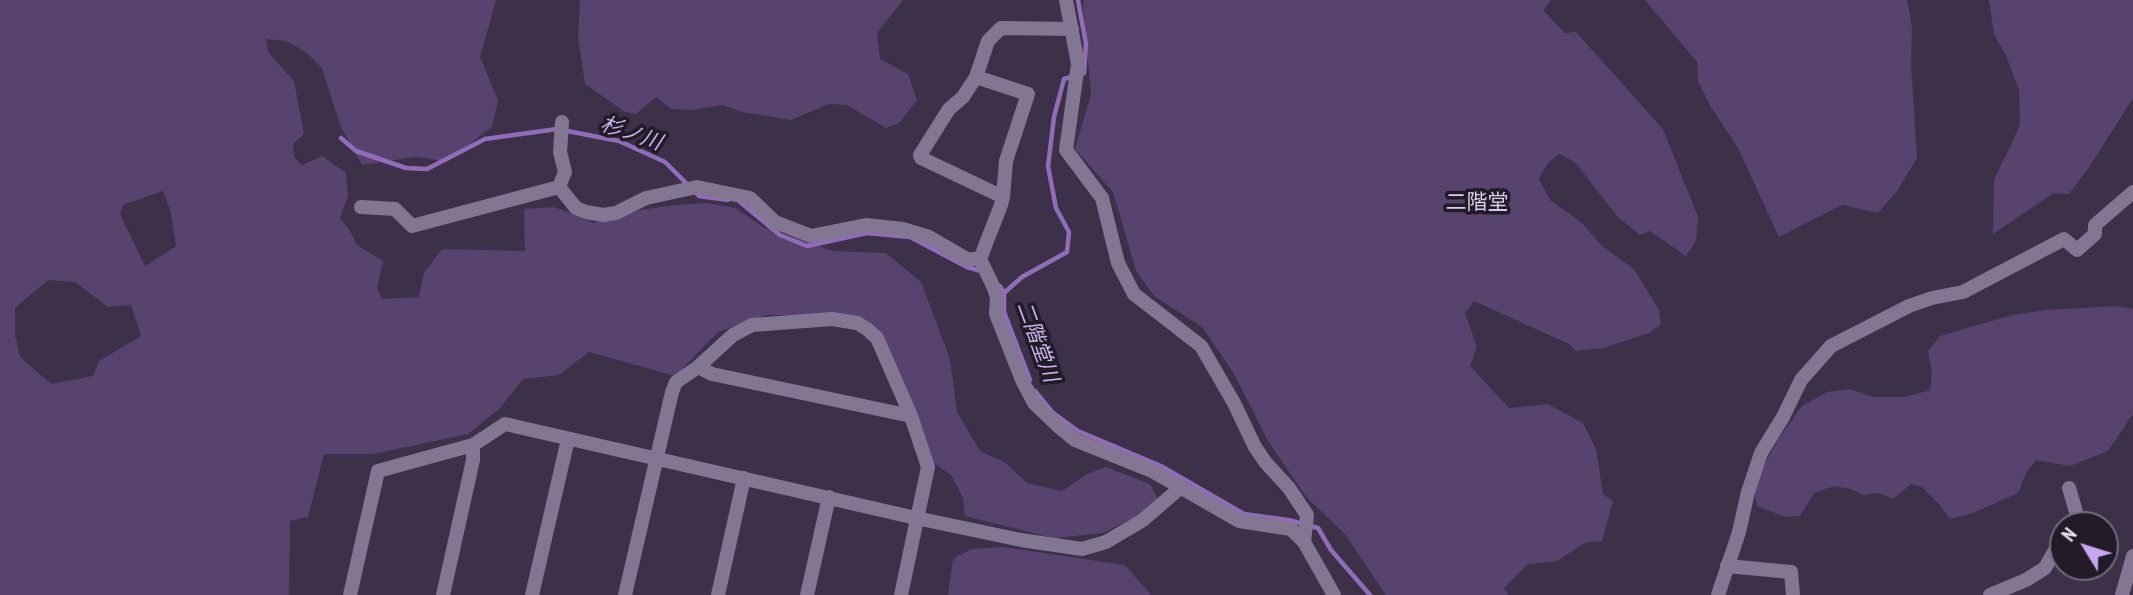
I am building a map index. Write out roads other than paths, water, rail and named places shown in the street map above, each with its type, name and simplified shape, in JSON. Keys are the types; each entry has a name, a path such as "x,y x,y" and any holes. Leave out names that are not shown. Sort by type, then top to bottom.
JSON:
{"street":[{"path":"1066,0 1078,64 1066,150 1102,198 1118,263 1134,294 1201,346 1234,403 1255,447 1307,514 1304,542"},
{"path":"1003,197 921,158 920,155 949,109 963,97 976,77 988,41 1001,27 1072,29"},
{"path":"976,77 1028,94 1006,161 1003,197 984,268 997,298 996,314 1002,331 1034,402 1075,440 1152,471 1238,521 1291,529 1304,542 1334,595"},
{"path":"559,187 565,172 560,152 562,122"},
{"path":"559,187 576,208 603,215 616,213 646,198 698,187 750,198 775,222 811,236 866,225 903,229 929,237 984,268"},
{"path":"361,207 395,209 412,226 559,187"},
{"path":"1718,595 1761,453 1801,380 1831,346 1909,306 1963,292 2064,239 2077,250 2095,234 2095,225 2133,192"},
{"path":"625,595 676,382 698,367 733,335 752,325 819,319 857,323 877,338 911,416 928,467 901,595"},
{"path":"698,367 712,374 911,416"},
{"path":"350,595 378,471 473,445 505,424 916,518 1021,540 1082,549 1106,542 1143,520 1180,488"},
{"path":"533,595 568,439"},
{"path":"443,595 473,460 473,445"},
{"path":"718,595 744,478"},
{"path":"2069,488 2076,511"},
{"path":"807,595 829,497"},
{"path":"2122,595 2133,556"},
{"path":"1990,595 2026,580 2045,568 2049,561"},
{"path":"1727,566 1791,572 1793,595"}],"waterway":[{"name":"二階堂川","path":"1004,293 1022,277 1067,252 1069,232 1056,208 1048,166 1054,117 1064,79 1084,73 1086,44 1078,0"},
{"name":"杉ノ川","path":"341,138 356,151 406,168 427,169 485,139 557,129 619,141 665,162 688,185"},
{"name":"杉ノ川","path":"694,191 699,196 728,200"},
{"name":"杉ノ川","path":"740,202 780,235 807,246 867,233 910,237 967,267 981,271"},
{"name":"二階堂川","path":"1000,286 1004,293 1004,312 1030,380"},
{"name":"二階堂川","path":"1035,391 1052,412 1078,431 1161,466 1244,514 1288,520 1318,528 1331,550 1370,595"}],"district":[{"name":"二階堂","path":"1477,203"}]}
